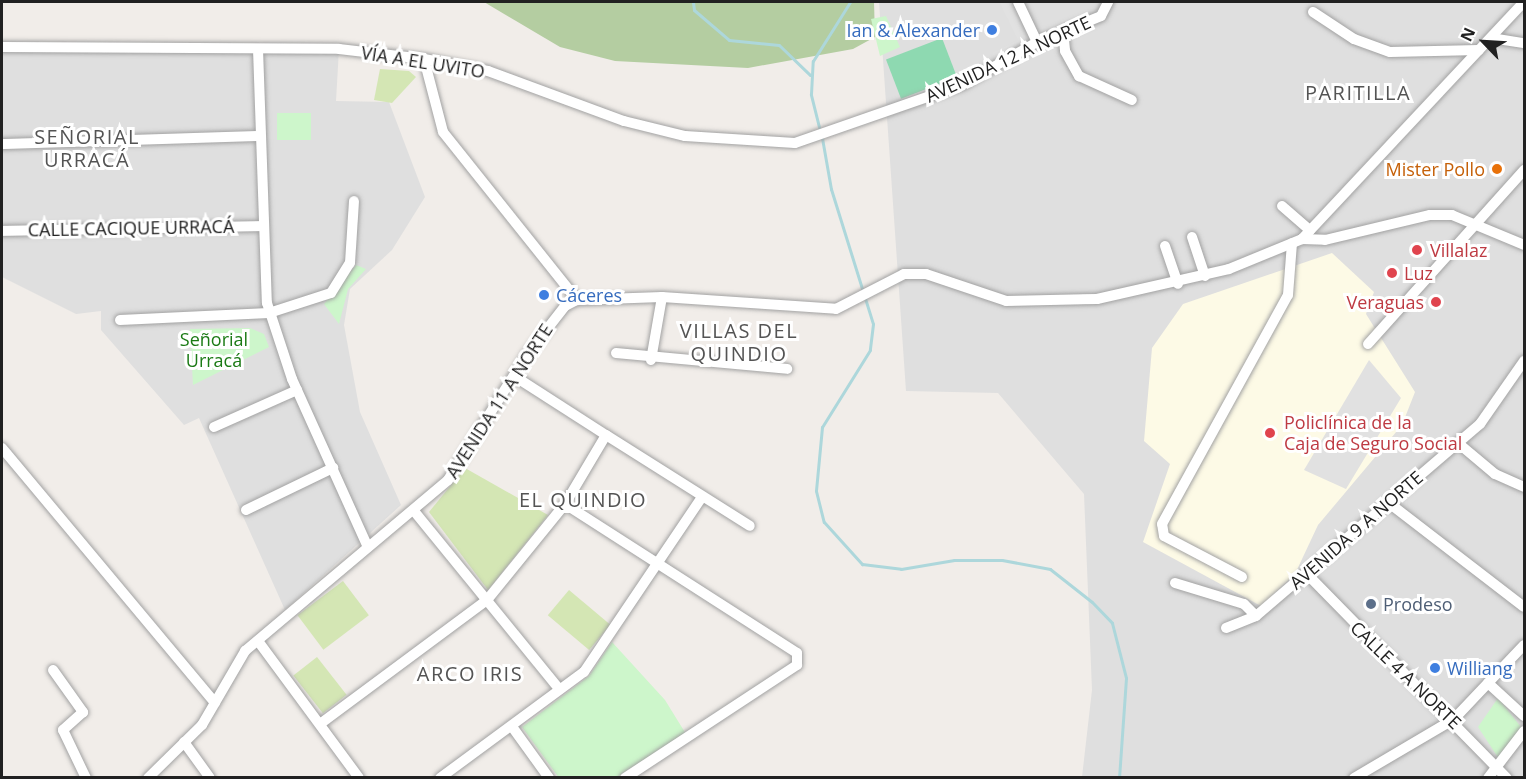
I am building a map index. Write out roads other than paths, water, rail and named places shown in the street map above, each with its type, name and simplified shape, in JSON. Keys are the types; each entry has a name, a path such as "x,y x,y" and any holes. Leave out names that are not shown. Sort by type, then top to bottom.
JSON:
{"street":[{"path":"1020,2 1037,42"},
{"name":"AVENIDA 12 A NORTE","path":"832,134 962,85 1037,42 1101,16 1108,2"},
{"path":"1242,577 1164,536 1162,524 1288,295 1297,241 1310,230 1524,2"},
{"path":"1313,12 1354,39 1390,52 1479,50"},
{"path":"1063,31 1065,51 1079,76 1132,100"},
{"path":"1491,38 1524,43"},
{"name":"VÍA A EL UVITO","path":"2,47 339,49 424,59 488,71 624,121 685,136 795,143 832,134"},
{"path":"258,49 261,226 269,313 297,390 368,547"},
{"path":"424,59 443,132 577,300 662,297 836,309 885,280 926,274 1006,301 1097,299 1178,284 1206,276 1297,241 1325,240 1430,215 1476,222 1524,245"},
{"path":"2,144 260,136"},
{"path":"1368,344 1524,170"},
{"path":"120,320 269,313 331,293 341,279 355,233 354,201"},
{"path":"1282,206 1310,230"},
{"name":"CALLE CACIQUE URRACÁ","path":"2,231 261,226"},
{"path":"1192,237 1206,276"},
{"path":"1165,246 1178,284"},
{"path":"651,360 662,297"},
{"name":"AVENIDA 11 A NORTE","path":"148,777 184,742 215,703 245,651 414,511 448,480 550,322 577,300"},
{"path":"616,352 651,360 787,369"},
{"name":"AVENIDA 9 A NORTE","path":"1226,628 1256,616 1480,424 1524,361"},
{"path":"514,376 750,526"},
{"path":"214,427 297,390"},
{"path":"320,724 487,600 565,504 606,435"},
{"path":"1458,443 1495,474 1524,487"},
{"path":"2,448 215,703"},
{"path":"246,510 333,468"},
{"path":"440,777 513,728 559,688 584,672 660,565 702,497"},
{"path":"1389,503 1524,608"},
{"path":"565,504 797,653 797,665 625,777"},
{"path":"414,511 559,688"},
{"name":"CALLE 4 A NORTE","path":"1306,573 1454,719 1503,774"},
{"path":"1175,584 1244,604 1256,616"},
{"path":"258,641 359,777"},
{"path":"1354,777 1454,719 1524,645"},
{"path":"53,670 83,712 63,730 86,777"},
{"path":"1488,683 1524,716"},
{"path":"513,728 549,777"},
{"path":"1488,777 1503,774 1524,731"},
{"path":"184,742 210,777"}],"waterway":[{"path":"693,2 694,10 729,40 779,45 810,75"},
{"path":"820,131 811,94 813,61 850,2"},
{"path":"822,138 831,189 873,324 870,350 822,427 816,491 824,522 862,564 901,569 954,560 1002,560 1050,569 1092,602 1112,623 1126,678 1119,778"}],"place":[{"name":"Ian & Alexander","path":"992,30"},
{"name":"Mister Pollo","path":"1497,169"},
{"name":"Villalaz","path":"1417,250"},
{"name":"Luz","path":"1392,273"},
{"name":"Cáceres","path":"544,295"},
{"name":"Veraguas","path":"1436,302"},
{"name":"Policlínica de la Caja de Seguro Social","path":"1270,433"},
{"name":"Prodeso","path":"1371,604"},
{"name":"Williang","path":"1435,668"}],"district":[{"name":"PARITILLA","path":"1358,92"},
{"name":"SEÑORIAL URRACÁ","path":"87,148"},
{"name":"VILLAS DEL QUINDIO","path":"739,342"},
{"name":"EL QUINDIO","path":"583,499"},
{"name":"ARCO IRIS","path":"470,673"}],"park label":[{"name":"Señorial Urracá","path":"214,350"}]}
